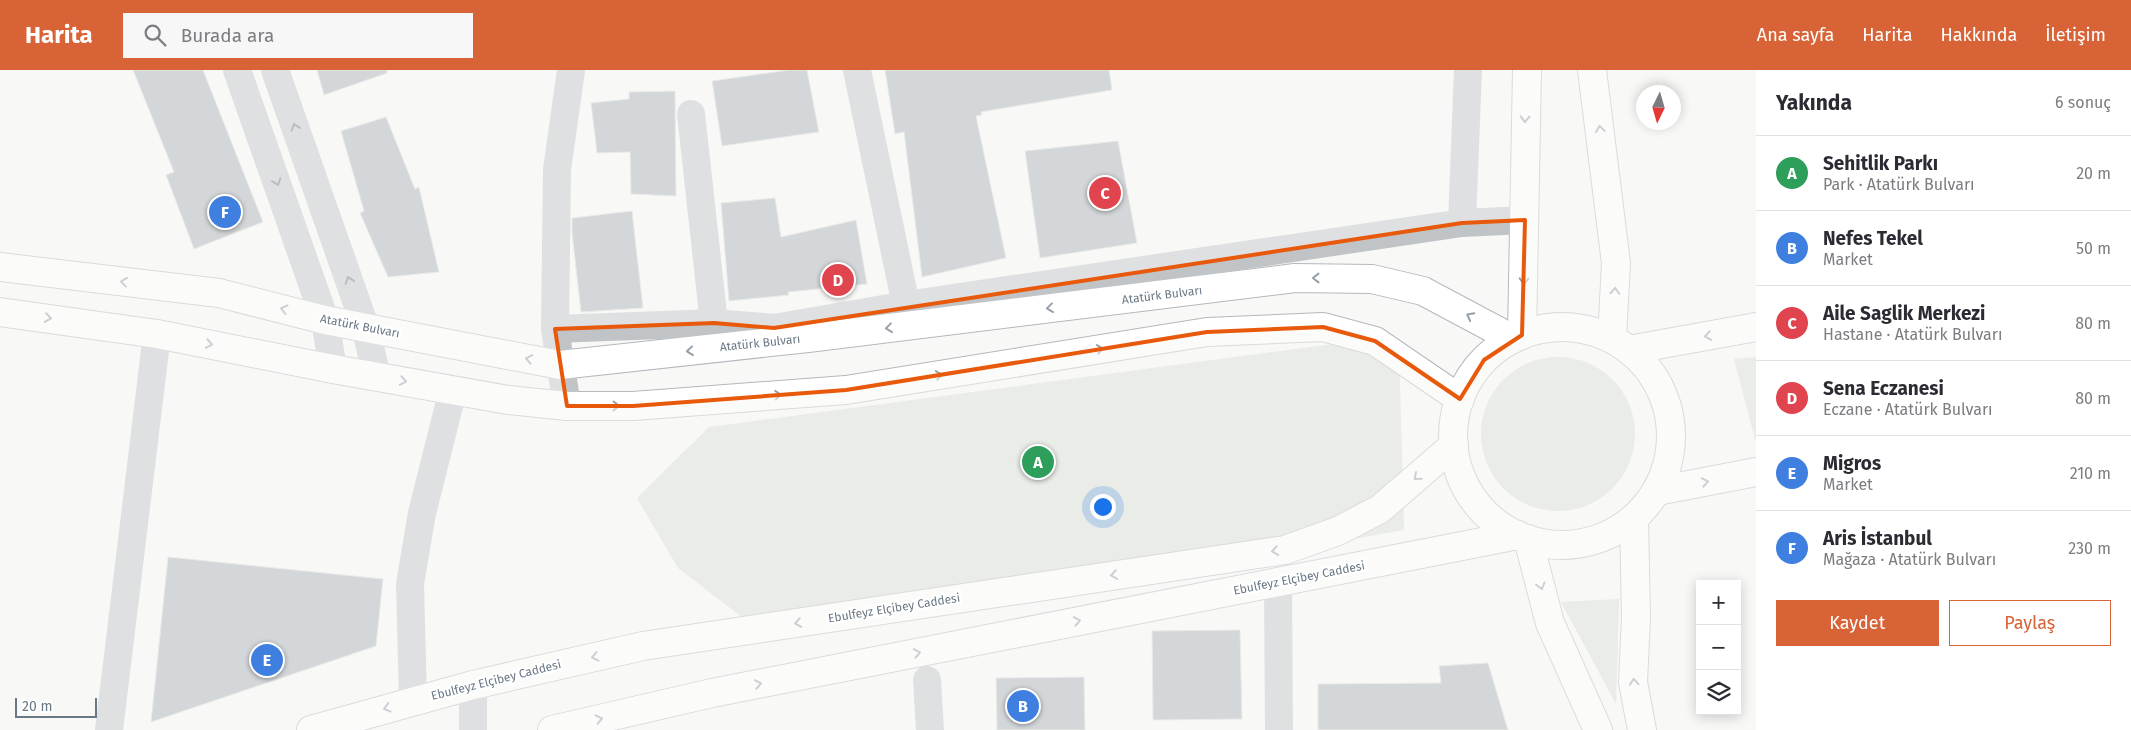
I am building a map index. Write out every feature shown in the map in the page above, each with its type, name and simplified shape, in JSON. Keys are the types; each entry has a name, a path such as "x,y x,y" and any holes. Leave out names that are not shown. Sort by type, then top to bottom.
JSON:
{"main road":[{"path":"1518,337 1525,220 1526,70"},
{"path":"1592,70 1616,262 1621,344"},
{"name":"Atatürk Bulvarı","path":"0,267 219,293 325,320 365,326 560,365 808,338 1296,278 1372,279 1424,291 1518,337"},
{"path":"0,312 157,334 333,369 508,400 567,406 633,406 846,390 1207,332 1323,327 1375,342 1460,399"},
{"path":"1568,327 1591,331 1621,344 1645,365 1658,383 1667,404 1671,426 1671,448 1666,470 1657,491 1634,518 1610,534 1584,543 1556,545 1523,537 1497,524 1476,502 1467,489 1458,468 1454,445 1454,422 1460,399 1470,378 1484,360 1518,337 1544,329 1568,327"},
{"path":"1621,344 1756,328"},
{"name":"Ebulfeyz Elçibey Caddesi","path":"311,730 473,684 643,646 1285,550 1338,531 1380,509 1454,445"},
{"path":"1657,491 1756,472"},
{"path":"1634,518 1636,618 1633,682 1642,730"},
{"path":"1523,537 1550,623 1598,730"},
{"name":"Ebulfeyz Elçibey Caddesi","path":"552,730 712,693 1278,582 1523,537"}],"street":[{"path":"237,70 325,320 333,369"},
{"path":"275,70 365,326 377,376"},
{"path":"567,406 555,329 557,170 570,70"},
{"path":"857,70 906,306"},
{"path":"1462,224 1468,70"},
{"path":"691,114 714,323"},
{"path":"555,329 714,323 774,328 906,306 1462,224 1525,220"},
{"path":"109,730 157,334"},
{"path":"413,701 410,584 422,513 453,390"},
{"path":"1278,582 1279,730"},
{"path":"927,680 930,730"},
{"path":"473,684 473,730"}],"highlighted area":[{"path":"1525,220 1522,335 1484,360 1460,399 1375,341 1323,327 1207,332 846,390 633,406 567,406 555,329 714,323 774,328 1462,223"}],"shaded area":[{"path":"1333,344 1399,349 1404,530 815,634 755,627 678,568 637,498 709,427"},
{"path":"1558,357 1587,363 1601,370 1612,380 1622,391 1629,405 1635,434 1629,463 1622,477 1612,488 1601,498 1587,505 1558,511 1529,505 1515,498 1504,488 1494,477 1487,463 1481,434 1487,405 1494,391 1504,380 1515,370 1529,363"},
{"path":"1756,357 1756,443 1734,359"},
{"path":"1619,599 1616,704 1561,602"}],"building":[{"path":"133,70 203,70 263,222 194,249 166,175 174,172"},
{"path":"317,70 387,70 387,73 324,95"},
{"path":"789,70 807,70 819,132 722,146 712,81"},
{"path":"885,70 1109,70 1112,90 981,112 982,115 976,116 1006,258 922,277 904,132 895,134"},
{"path":"675,91 676,196 631,194 630,152 597,153 591,103 629,99 629,92"},
{"path":"386,117 415,189 419,187 439,272 388,277 360,213 364,211 341,131"},
{"path":"1118,141 1137,243 1040,258 1025,151"},
{"path":"775,198 781,237 856,220 867,284 788,292 789,295 729,301 721,203"},
{"path":"632,211 643,308 581,312 572,218"},
{"path":"168,557 383,579 376,646 151,722"},
{"path":"1240,630 1242,719 1153,720 1152,631"},
{"path":"1488,663 1508,730 1318,730 1318,684 1441,683 1439,666"},
{"path":"1084,677 1085,730 997,730 996,678"}],"place":[{"name":"Aile Saglik Merkezi","path":"1105,193"},
{"name":"Aris İstanbul","path":"225,212"},
{"name":"Sena Eczanesi","path":"838,280"},
{"name":"Sehitlik Parkı","path":"1038,462"},
{"name":"Migros","path":"267,660"},
{"name":"Nefes Tekel","path":"1023,706"}]}
